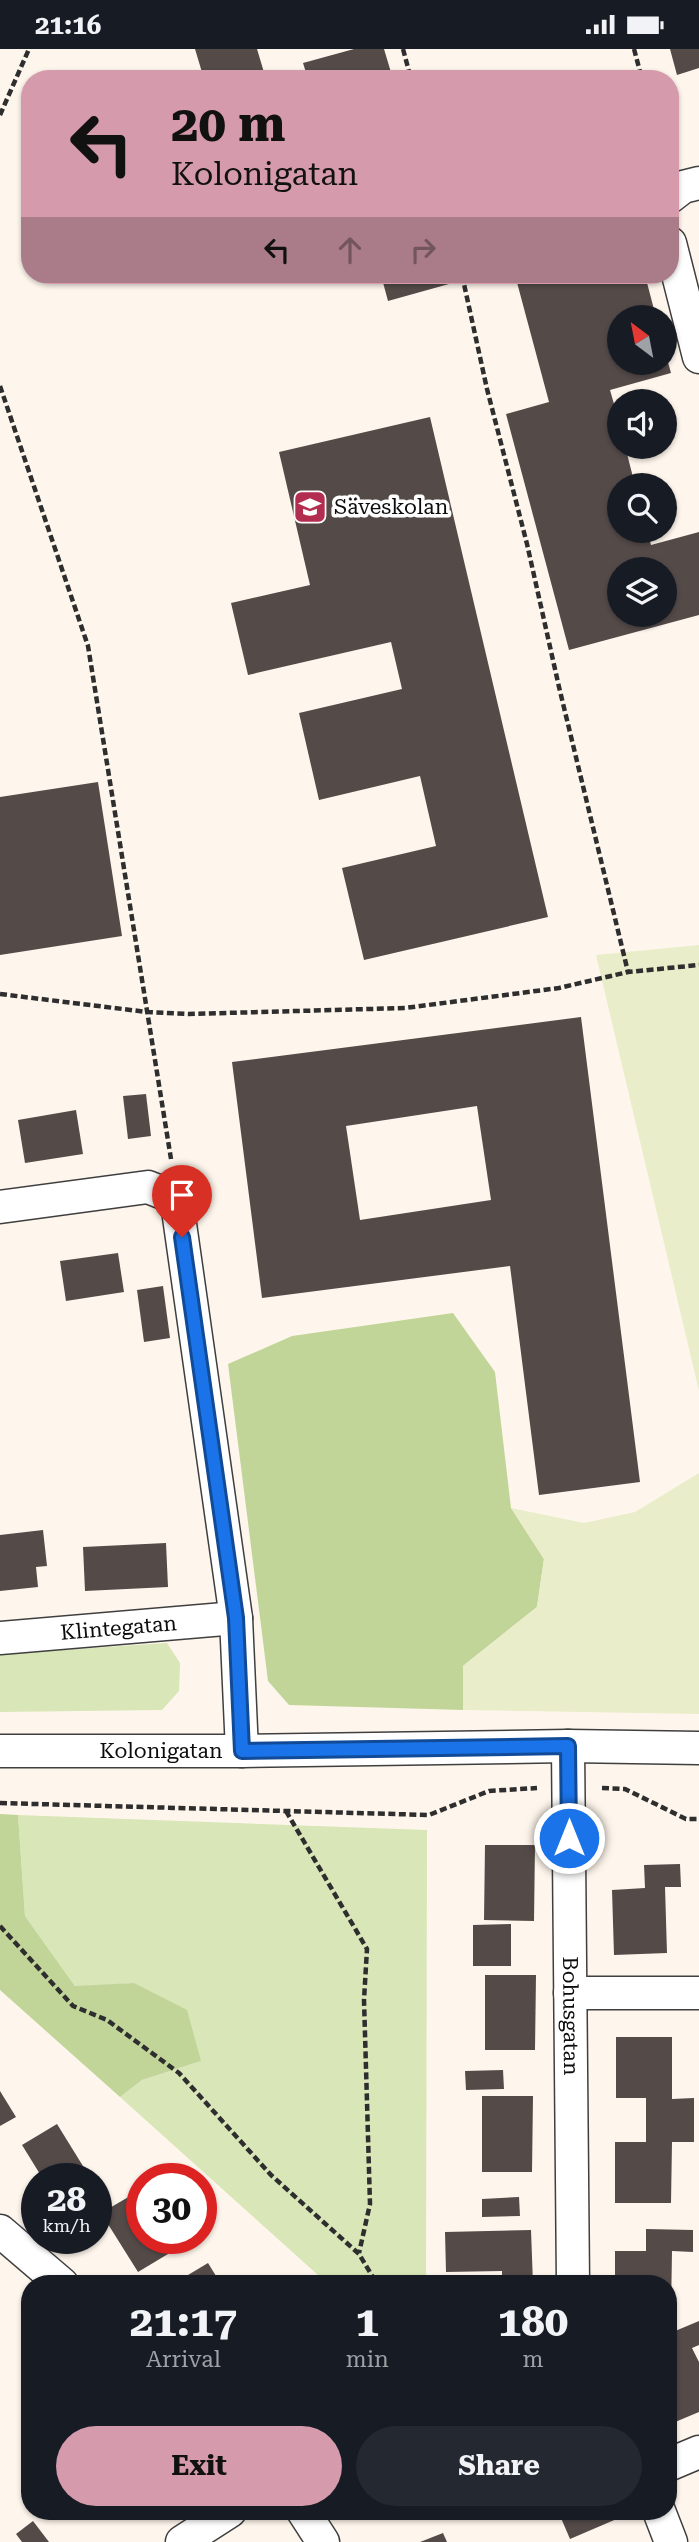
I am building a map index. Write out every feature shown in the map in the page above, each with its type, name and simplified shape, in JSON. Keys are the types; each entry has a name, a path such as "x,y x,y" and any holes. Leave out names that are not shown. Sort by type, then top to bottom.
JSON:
{"street":[{"path":"679,278 699,357"},
{"path":"0,1207 148,1187 168,1195 178,1210 236,1618 242,1751"},
{"name":"Klintegatan","path":"0,1638 236,1618"},
{"name":"Kolonigatan","path":"0,1751 242,1751 568,1746 699,1748"},
{"name":"Bohusgatan","path":"568,1746 573,2275"},
{"path":"570,1993 699,1993"},
{"path":"0,2231 51,2275"},
{"path":"677,2461 699,2452"},
{"path":"183,2542 216,2520"},
{"path":"309,2520 323,2542"},
{"path":"662,2520 671,2542"}],"path":[{"path":"0,115 29,49"},
{"path":"403,49 409,70"},
{"path":"634,49 640,70"},
{"path":"464,284 628,972"},
{"path":"0,386 88,646 172,1168 168,1195"},
{"path":"0,994 147,1012 189,1014 405,1008 559,988 628,972 699,965"},
{"path":"0,1803 429,1815 489,1791 569,1786 625,1789 686,1819 699,1819"},
{"path":"286,1811 367,1949 364,2000 370,2204 359,2254"},
{"path":"0,1926 73,2006 107,2020 179,2073 271,2175 359,2254 372,2275"}],"green space":[{"path":"699,945 699,1391 596,955"},
{"path":"453,1313 495,1372 511,1508 544,1559 537,1607 463,1666 463,1710 289,1705 268,1681 228,1364 292,1336"},
{"path":"699,1473 699,1714 463,1710 463,1666 537,1607 544,1559 511,1508 584,1523 635,1512"},
{"path":"167,1643 180,1663 179,1691 162,1710 0,1712 0,1654"},
{"path":"0,1814 18,1815 25,1916 75,1986 134,1983 187,2010 201,2061 142,2080 120,2097 0,1990"},
{"path":"18,1815 427,1830 426,2275 318,2275 217,2184 217,2163 193,2163 120,2097 142,2080 201,2061 134,1983 76,1987 25,1916"}],"building":[{"path":"195,49 257,49 263,70 201,70"},
{"path":"354,49 384,49 390,70 305,70 303,63"},
{"path":"670,49 699,49 699,68 679,74 679,70 676,70"},
{"path":"383,284 449,284 388,301"},
{"path":"517,284 647,284 653,305 607,305 607,375 664,375 607,389 607,459 628,459 632,473 607,473 607,543 677,543 677,538 699,532 699,615 677,621 677,557 607,557 607,627 654,627 569,650 506,414 549,402"},
{"path":"430,417 548,917 364,960 342,868 436,846 420,776 319,800 299,713 402,689 391,642 248,675 231,603 310,585 279,452"},
{"path":"98,782 122,936 0,955 0,797"},
{"path":"581,1017 640,1482 539,1495 510,1266 262,1298 232,1062","holes":["477,1106 491,1200 360,1220 346,1126"]},
{"path":"146,1094 151,1136 128,1139 123,1096"},
{"path":"76,1110 83,1154 25,1163 18,1120"},
{"path":"118,1253 124,1292 66,1301 60,1261"},
{"path":"163,1286 170,1338 144,1342 137,1290"},
{"path":"43,1530 47,1566 36,1567 38,1587 0,1591 0,1535"},
{"path":"166,1543 168,1587 85,1591 83,1547"},
{"path":"485,1845 535,1845 534,1921 484,1920"},
{"path":"680,1864 681,1887 665,1887 667,1953 614,1955 612,1890 645,1888 644,1865"},
{"path":"511,1924 511,1966 473,1966 473,1925"},
{"path":"485,1975 536,1975 535,2050 485,2050"},
{"path":"616,2037 672,2037 672,2099 694,2098 694,2142 672,2142 671,2203 615,2203 615,2142 646,2142 646,2098 616,2098"},
{"path":"503,2070 504,2089 466,2090 465,2071"},
{"path":"0,2091 16,2117 0,2126"},
{"path":"482,2096 533,2096 532,2172 482,2172"},
{"path":"57,2124 81,2163 33,2163 22,2145"},
{"path":"519,2197 520,2216 482,2217 482,2199"},
{"path":"126,2198 126,2253 112,2231 112,2207"},
{"path":"646,2229 693,2230 693,2252 672,2251 672,2275 615,2275 615,2251 646,2251"},
{"path":"531,2230 533,2275 502,2275 502,2271 446,2272 445,2232"},
{"path":"127,2254 168,2254 138,2272"},
{"path":"208,2263 215,2275 188,2275"},
{"path":"699,2321 699,2345 692,2348 699,2362 699,2412 677,2421 677,2330"},
{"path":"562,2520 614,2520 570,2539"},
{"path":"33,2521 49,2542 22,2542 16,2534"},
{"path":"443,2533 447,2542 420,2542"}],"place":[{"name":"Säveskolan","path":"310,507"}],"route":[{"path":"182,1237 236,1618 242,1751 568,1746 569,1838"}]}
